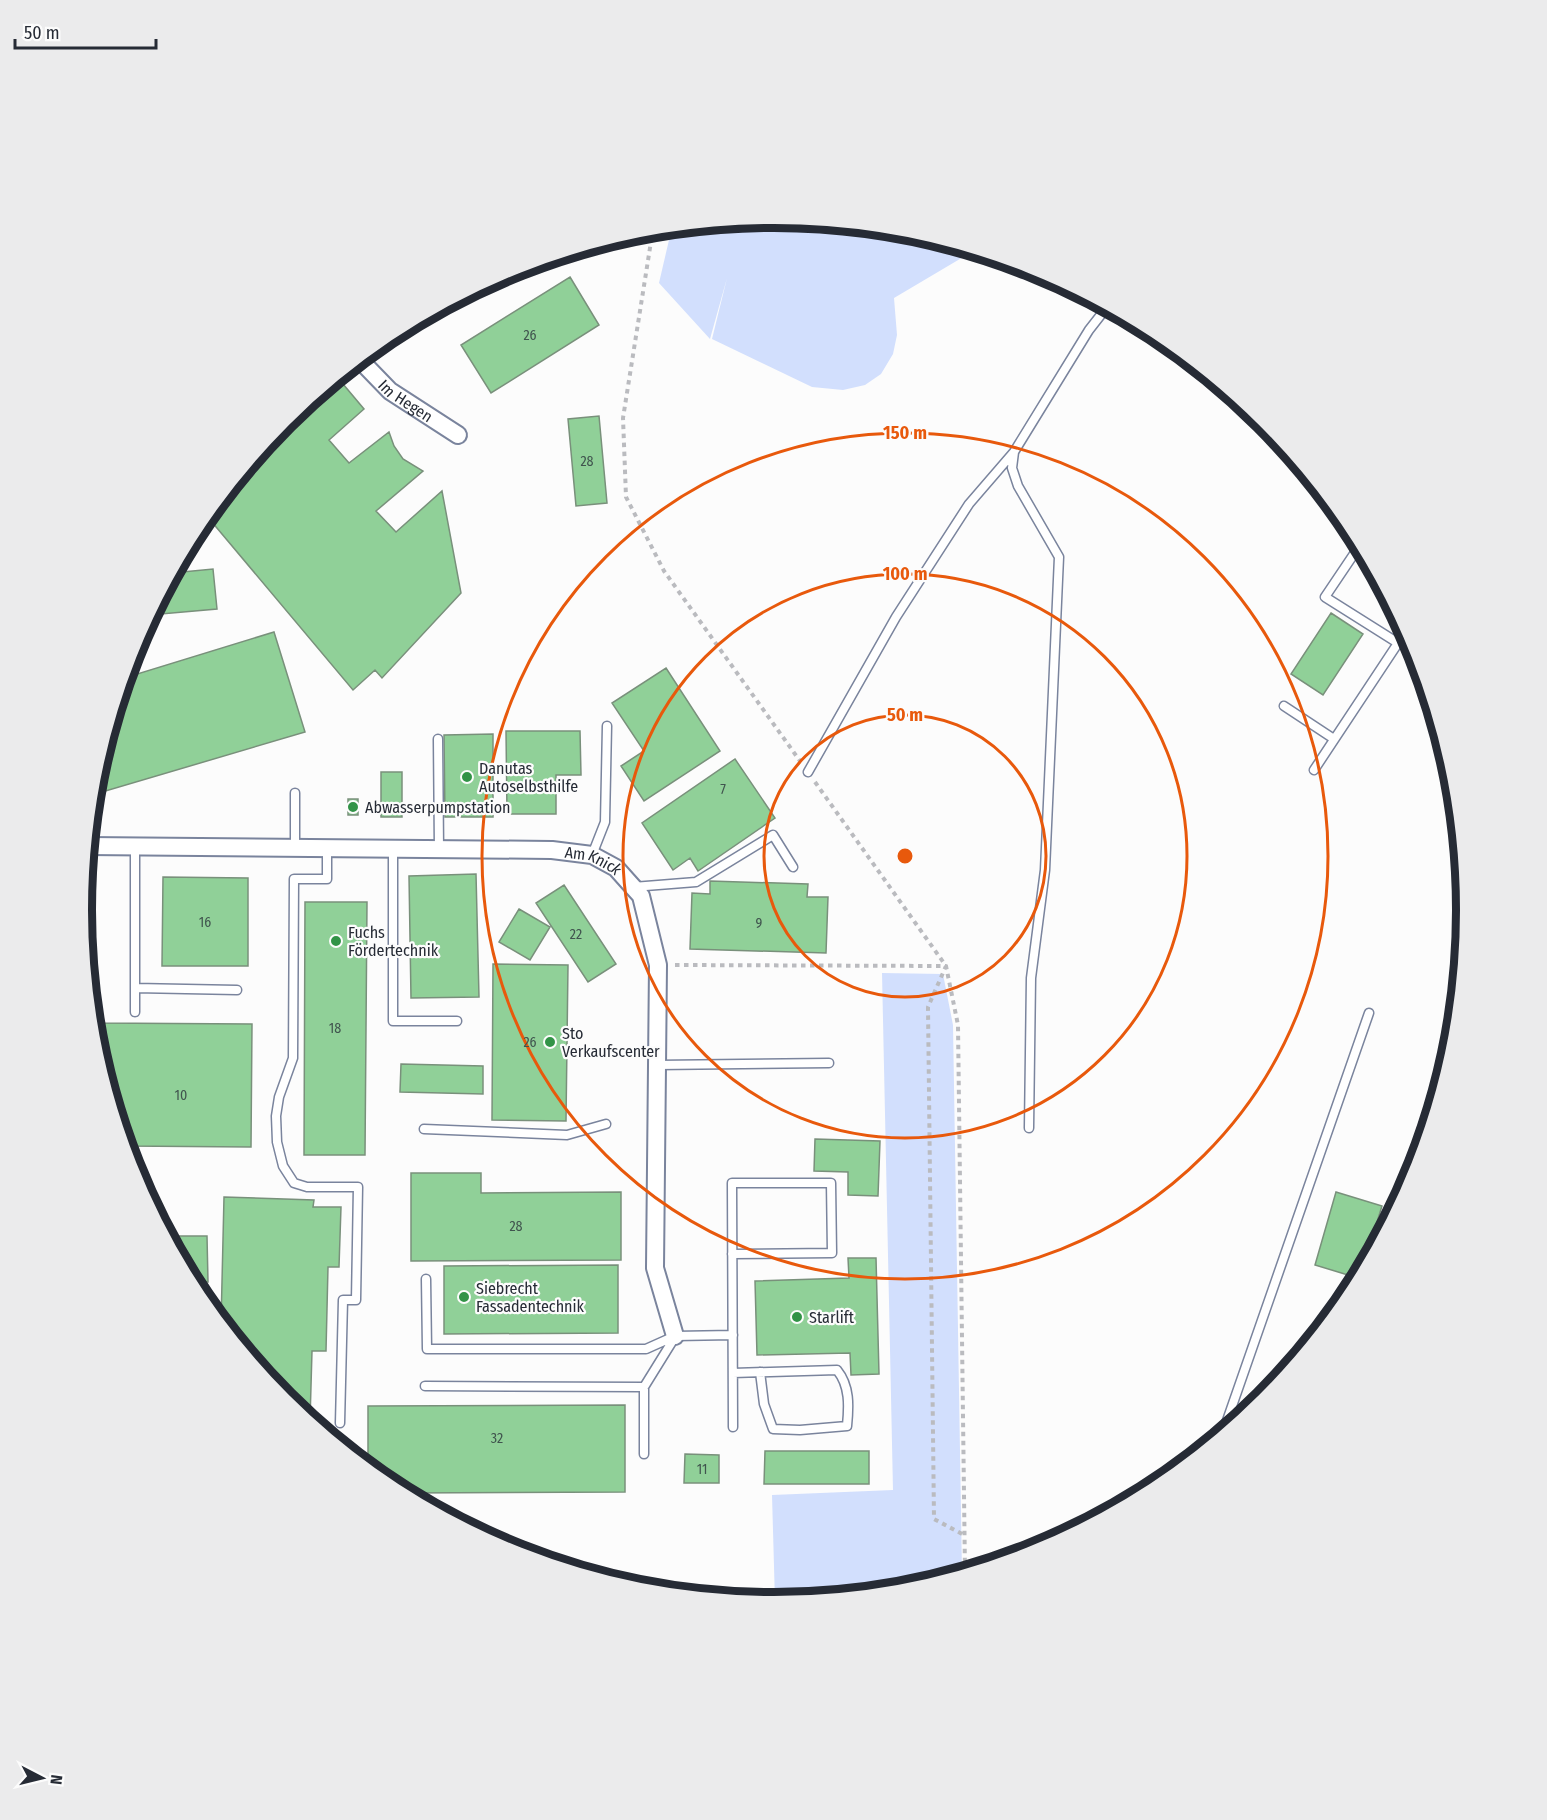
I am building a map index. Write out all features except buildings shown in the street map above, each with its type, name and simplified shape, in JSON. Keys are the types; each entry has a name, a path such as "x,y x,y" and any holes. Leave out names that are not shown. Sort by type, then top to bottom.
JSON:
{"street":[{"name":"Im Hegen","path":"364,365 390,391 458,435"},
{"name":"Am Knick","path":"95,846 552,850 592,855 616,868 641,896 658,965 655,1268 675,1336"}],"lane":[{"path":"808,772 896,617 969,504 1014,452 1089,330 1102,313"},
{"path":"1014,452 1012,468 1018,486 1059,557 1045,870 1031,978 1029,1128"},
{"path":"1354,553 1325,597 1398,643"},
{"path":"1314,770 1400,640"},
{"path":"1284,706 1334,739"},
{"path":"592,855 605,822 607,726"},
{"path":"438,739 439,849"},
{"path":"295,793 295,848"},
{"path":"633,887 696,882 772,835 793,867"},
{"path":"135,846 135,1012"},
{"path":"327,848 327,879 294,879 293,1058 279,1097 276,1116 277,1142 283,1166 294,1183 307,1187 358,1187 356,1300 343,1300 340,1423"},
{"path":"393,848 393,1021 457,1021"},
{"path":"135,988 237,990"},
{"path":"1228,1419 1370,1012"},
{"path":"657,1065 829,1063"},
{"path":"424,1129 567,1134 606,1124"},
{"path":"732,1254 832,1253 831,1183 732,1183 732,1254 733,1335 733,1427"},
{"path":"426,1279 427,1349 646,1349 675,1336 733,1335"},
{"path":"644,1454 644,1386 675,1336"},
{"path":"733,1372 837,1370 844,1380 849,1406 847,1426 800,1430 773,1429 764,1404 760,1372"},
{"path":"425,1386 644,1386"}],"path":[{"path":"651,239 623,418 626,497 664,571 946,966 958,1025 965,1565"},
{"path":"658,965 946,966"},
{"path":"946,966 928,1007 934,1519 964,1535"}],"shaded area":[{"path":"729,229 818,229 863,234 907,241 965,256 894,298 897,335 893,354 881,374 865,385 843,390 812,387 712,339 727,278 710,339 659,283 670,236"},
{"path":"882,973 943,974 953,1025 962,1565 907,1579 863,1586 818,1591 775,1592 772,1495 893,1490"}],"place":[{"name":"Danutas Autoselbsthilfe","path":"467,777"},
{"name":"Abwasserpumpstation","path":"353,807"},
{"name":"Fuchs Fördertechnik","path":"336,941"},
{"name":"Sto Verkaufscenter","path":"550,1042"},
{"name":"Siebrecht Fassadentechnik","path":"464,1297"},
{"name":"Starlift","path":"797,1317"}]}
